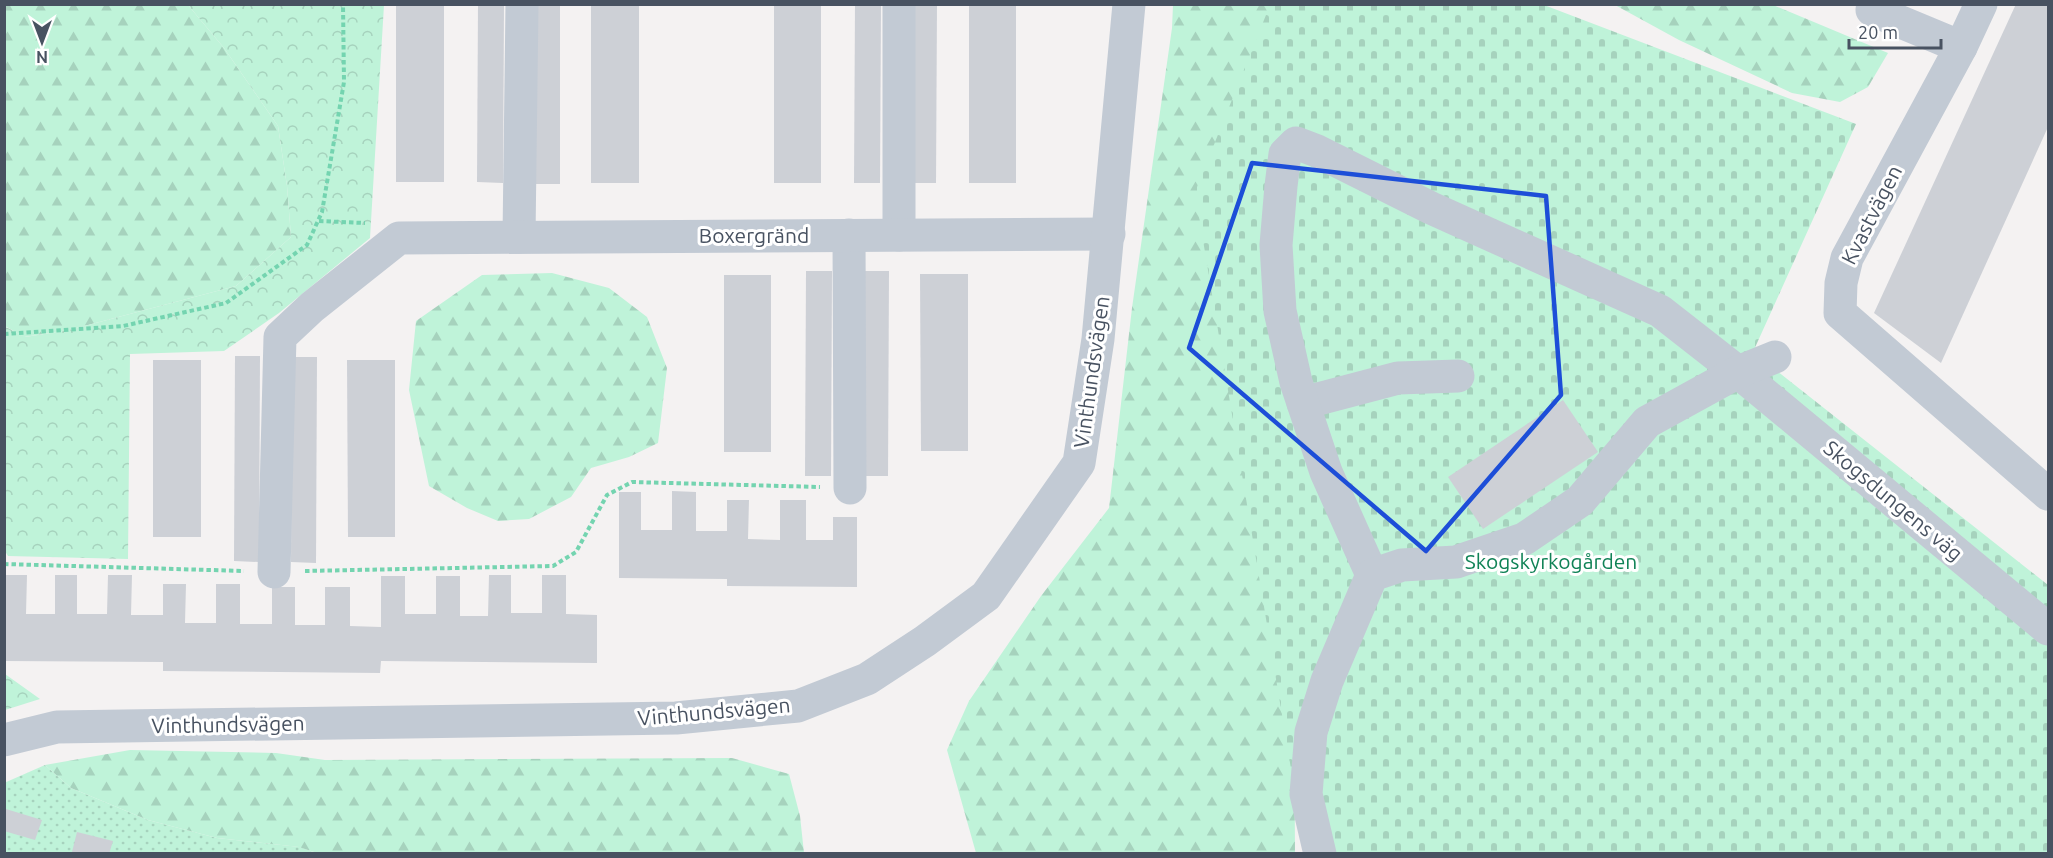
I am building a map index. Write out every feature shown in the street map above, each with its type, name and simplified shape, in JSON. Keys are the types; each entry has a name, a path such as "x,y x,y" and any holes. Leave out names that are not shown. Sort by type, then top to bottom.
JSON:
{"street":[{"path":"519,237 522,4"},
{"path":"899,4 899,235"},
{"name":"Vinthundsvägen","path":"4,740 57,727 676,718 798,706 867,679 925,641 986,596 1079,463 1098,339 1129,4"},
{"name":"Kvastvägen","path":"1980,4 1961,46 1847,258 1841,283 1840,313 2049,494"},
{"path":"1869,6 1961,46"},
{"name":"Skogsdungens väg","path":"1303,403 1280,311 1276,245 1285,154 1296,143 1317,151 1431,208 1660,311 1738,372 2049,629"},
{"name":"Boxergränd","path":"274,572 280,337 312,307 399,238 1109,234"},
{"path":"849,235 850,488"},
{"path":"1372,575 1402,565 1456,562 1524,539 1580,501 1647,422 1738,372 1775,357"},
{"path":"1320,854 1306,794 1311,732 1327,681 1372,575 1326,472 1303,403 1398,378 1458,376"}],"path":[{"path":"4,334 123,326 226,303 307,245 322,213 344,82 343,4"},
{"path":"4,564 274,572 553,566 576,552 607,495 632,482 850,488"}],"highlighted area":[{"path":"1252,163 1546,196 1561,395 1426,551 1189,348"}],"green space":[{"path":"5,5 188,5 224,48 278,126 287,186 291,237 236,286 69,330 24,337 5,326"},
{"path":"188,5 384,5 370,238 279,313 224,351 130,354 128,559 8,556 5,551 4,326 25,337 69,330 236,286 291,237 287,186 278,126 224,48"},
{"path":"1173,5 1322,5 1294,685 1295,853 976,853 947,750 969,701 1041,596 1109,508 1132,308 1172,28"},
{"name":"Skogskyrkogården","path":"1270,5 1544,5 1856,124 1753,352 2048,585 2048,853 1305,853 1195,192"},
{"path":"1615,5 1773,5 1888,53 1868,87 1840,102 1792,93 1679,40"},
{"path":"552,273 609,288 647,317 667,368 658,443 629,457 591,468 571,497 529,519 498,521 467,508 429,486 409,390 416,321 482,275"},
{"path":"5,674 40,699 5,710"},
{"path":"130,750 276,753 325,760 732,758 789,774 800,816 804,853 317,853 299,847 217,838 148,820 71,788 45,765"},
{"path":"45,765 71,788 148,820 217,838 300,847 316,853 5,853 4,783"}],"building":[{"path":"396,4 444,4 444,182 396,182"},
{"path":"478,4 504,4 503,183 477,182"},
{"path":"535,4 560,4 560,184 534,184"},
{"path":"855,4 881,4 880,183 854,183"},
{"path":"911,4 937,4 936,183 910,183"},
{"path":"2016,4 2048,4 2048,127 1941,363 1874,313"},
{"path":"821,5 821,183 774,183 774,6"},
{"path":"1016,5 1016,183 969,183 969,6"},
{"path":"591,6 639,6 639,183 591,183"},
{"path":"806,271 832,271 831,476 805,476"},
{"path":"863,271 889,271 888,476 862,476"},
{"path":"920,274 968,274 968,451 921,451"},
{"path":"724,275 771,275 771,452 724,452"},
{"path":"235,356 260,356 259,562 234,561"},
{"path":"292,357 317,357 316,563 291,562"},
{"path":"153,360 201,360 201,537 153,537"},
{"path":"347,360 395,360 395,537 348,537"},
{"path":"1563,400 1598,452 1483,529 1448,477"},
{"path":"672,491 696,492 696,531 727,531 727,500 749,500 748,539 780,540 780,500 806,500 806,540 833,540 833,517 857,517 857,587 727,586 727,579 619,578 619,492 641,492 641,530 672,530"},
{"path":"5,575 27,575 26,614 55,614 55,575 77,575 77,614 107,614 108,575 132,575 131,615 163,615 163,584 186,584 185,623 216,623 216,584 240,584 240,624 272,624 272,587 295,587 295,625 325,625 325,587 350,587 350,626 381,627 381,576 405,576 405,614 436,614 436,576 460,576 460,616 488,616 489,575 511,575 511,613 542,613 542,575 566,575 566,614 597,615 597,663 381,661 380,673 163,671 163,662 4,661"},
{"path":"6,809 42,820 35,840 4,831"},
{"path":"77,832 113,841 109,854 72,852"}]}
